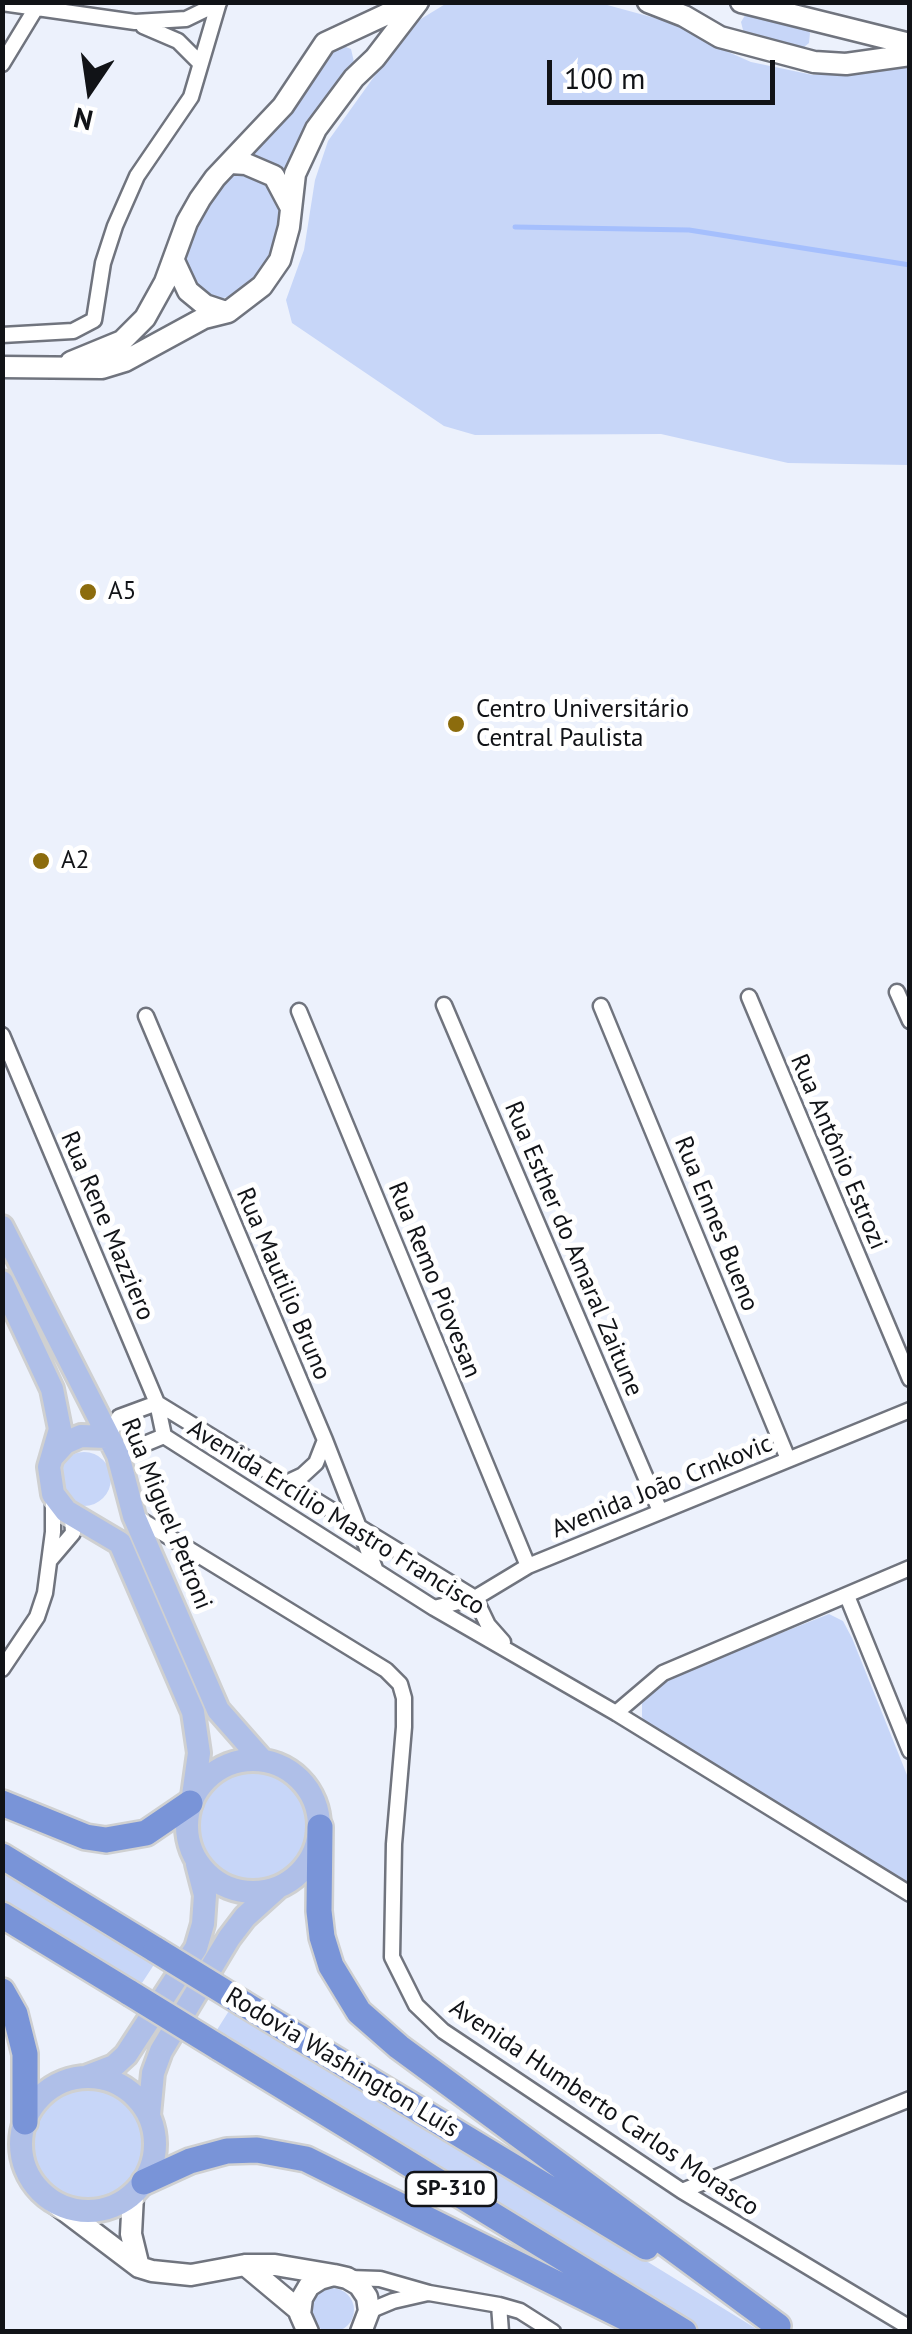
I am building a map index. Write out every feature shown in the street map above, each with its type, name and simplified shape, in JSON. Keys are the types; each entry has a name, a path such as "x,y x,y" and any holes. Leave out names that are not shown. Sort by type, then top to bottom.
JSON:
{"highway":[{"path":"2,1804 86,1837 106,1840 146,1833 192,1800"},
{"path":"320,1827 322,1938 331,1966 359,2012 399,2047 782,2329"},
{"name":"Rodovia Washington Luís","path":"2,1856 782,2329"},
{"name":"Rodovia Washington Luís","path":"2,1915 684,2332"},
{"path":"2,1990 15,2014 26,2054 24,2122"},
{"path":"139,2188 190,2161 227,2151 257,2150 306,2159 654,2332"}],"main road":[{"name":"Rua Miguel Petroni","path":"2,1227 112,1446 134,1516 218,1710 262,1760"},
{"path":"2,1282 52,1388 60,1429 48,1478 53,1494"},
{"path":"54,1455 81,1436 112,1446"},
{"name":"Rua Miguel Petroni","path":"53,1494 72,1515 120,1543 126,1552 193,1712 198,1752 192,1800"},
{"path":"101,1532 118,1530 134,1516"},
{"path":"241,1760 262,1760 297,1775 310,1790 318,1808 317,1846 308,1864 245,1917 229,1938 161,2051 153,2074 149,2115 156,2150 139,2188 102,2210 66,2208 48,2198 33,2182 24,2164 24,2122 48,2090 114,2066 126,2055 196,1948 203,1924 205,1895 188,1843 186,1823 192,1800 205,1779 221,1767 241,1760"},
{"path":"197,1861 224,1885 241,1891 277,1888"},
{"path":"85,2077 122,2086 149,2115"}],"street":[{"path":"60,366 108,349 135,330 159,296 187,222 200,199 283,106 325,43 416,2"},
{"path":"2,368 102,368 126,361 204,318 228,312 274,272 285,246 295,174 310,140 416,2"},
{"path":"648,2 720,36 814,62 846,64 910,56"},
{"path":"2,3 135,22 186,19 219,3"},
{"path":"2,335 74,331 94,320 104,262 130,189 187,106 219,3"},
{"path":"738,42 732,32 733,23 745,4 910,44"},
{"path":"2,64 36,8"},
{"path":"135,22 178,42 200,63"},
{"path":"814,62 824,52 835,27"},
{"path":"348,30 364,42 368,65"},
{"path":"231,162 274,176 291,208"},
{"path":"174,260 188,291 205,305 228,312"},
{"path":"897,992 910,1021"},
{"name":"Rua Antônio Estrozi","path":"749,998 910,1379"},
{"name":"Rua Esther do Amaral Zaitune","path":"444,1005 660,1511"},
{"name":"Rua Ennes Bueno","path":"601,1006 788,1459"},
{"name":"Rua Remo Piovesan","path":"298,1011 528,1566"},
{"name":"Rua Mautilio Bruno","path":"146,1016 325,1440 376,1571"},
{"name":"Rua Rene Mazziero","path":"2,1035 157,1403 164,1436"},
{"path":"112,1446 120,1417 157,1403"},
{"name":"Avenida Ercílio Mastro Francisco","path":"157,1403 474,1598 494,1634 526,1663"},
{"name":"Avenida João Crnkovic","path":"434,1608 474,1598 528,1566 910,1410"},
{"name":"Avenida Ercílio Mastro Francisco","path":"112,1446 164,1436 434,1608 616,1713 910,1894"},
{"path":"286,1483 303,1476 316,1463 325,1440"},
{"path":"2,1670 37,1617 50,1560 53,1494"},
{"path":"50,1560 74,1533 72,1515"},
{"name":"Avenida Humberto Carlos Morasco","path":"134,1516 386,1670 400,1684 404,1727 394,1844 392,1957 416,2005 443,2031 682,2191 910,2328"},
{"path":"616,1713 662,1673 910,1568"},
{"path":"847,1596 910,1751"},
{"path":"682,2191 910,2098"},
{"path":"139,2188 131,2234 139,2267"},
{"path":"48,2198 139,2267 181,2276 245,2265 298,2268 340,2277 358,2285 366,2297 369,2324"},
{"path":"245,2265 303,2319"},
{"path":"303,2319 302,2298 320,2278 380,2279 520,2311 553,2332"},
{"path":"369,2324 393,2301 428,2293"},
{"path":"500,2305 501,2332"},
{"path":"285,2332 303,2319"}],"shaded area":[{"path":"447,3 600,3 695,29 717,47 751,62 813,75 909,65 909,465 788,463 661,434 475,435 444,426 292,323 286,300 304,250 315,180 328,141 411,25"},
{"path":"747,12 806,25 809,43 798,52 744,34 741,22"},
{"path":"338,44 351,49 354,62 304,132 286,180 247,158 327,49"},
{"path":"244,171 270,184 284,208 270,260 262,273 238,294 216,300 200,292 182,256 202,208 229,175"},
{"path":"84,1452 103,1460 111,1479 103,1498 84,1506 65,1498 57,1479 65,1460"},
{"path":"829,1614 843,1621 852,1638 909,1780 909,1885 648,1726 642,1717 642,1701 655,1683"},
{"path":"255,1770 277,1774 296,1786 308,1805 312,1827 308,1849 296,1868 277,1880 255,1884 233,1880 214,1868 202,1849 198,1827 202,1805 214,1786 233,1774"},
{"path":"2,1865 157,1960 142,1983 124,1976 3,1902"},
{"path":"232,2006 760,2331 697,2331 215,2033"},
{"path":"87,2088 109,2092 127,2105 140,2123 144,2145 140,2167 127,2185 109,2198 87,2202 65,2198 47,2185 34,2167 30,2145 34,2123 47,2105 65,2092"},
{"path":"332,2288 348,2294 354,2310 348,2326 332,2332 316,2326 310,2310 316,2294"}],"waterway":[{"path":"515,227 689,230 910,265"}],"place":[{"name":"A5","path":"88,592"},
{"name":"Centro Universitário Central Paulista","path":"456,724"},
{"name":"A2","path":"41,861"}]}
